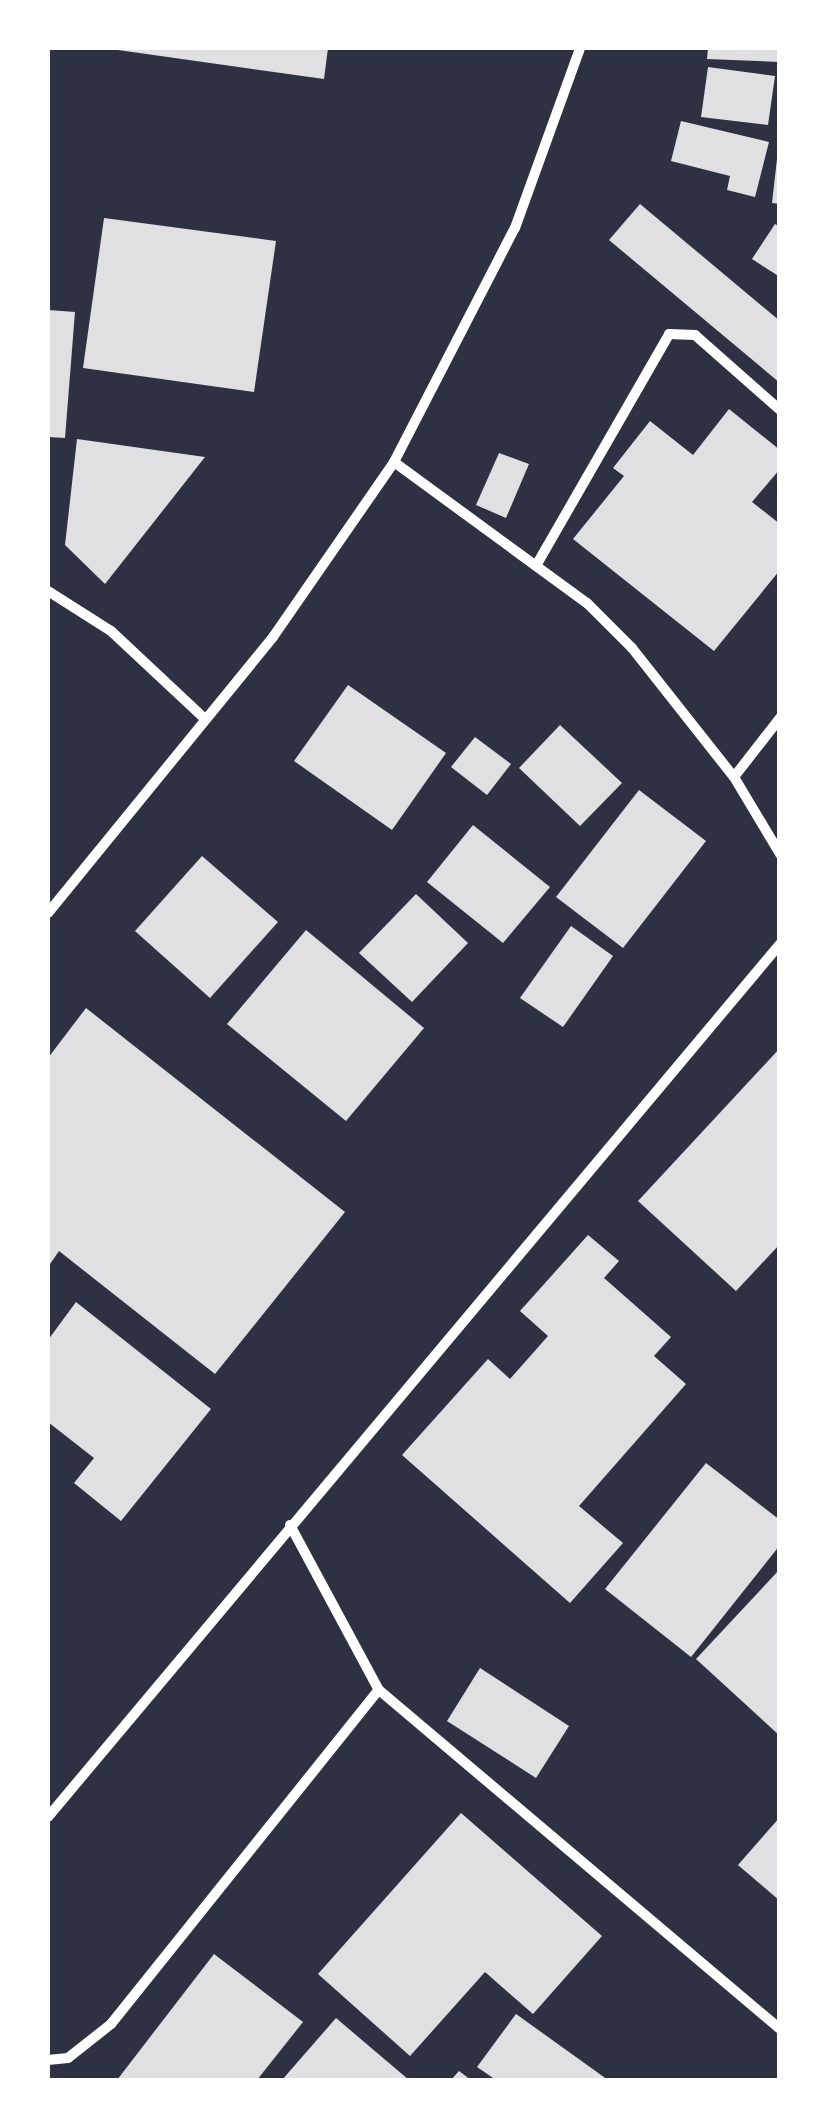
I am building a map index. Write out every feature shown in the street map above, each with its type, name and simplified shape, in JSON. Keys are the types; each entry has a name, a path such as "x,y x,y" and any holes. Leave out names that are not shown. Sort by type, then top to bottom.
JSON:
{"street":[{"path":"48,913 205,720 394,462 514,228 580,48"},
{"path":"537,564 670,334 695,335 780,410"},
{"path":"394,462 537,564 632,648 734,778 780,854"},
{"path":"48,591 112,631 205,720"},
{"path":"734,778 780,718"},
{"path":"48,1817 780,944"},
{"path":"290,1524 379,1690 780,2029"},
{"path":"48,2060 68,2058 112,2024 379,1690"}],"building":[{"path":"104,48 328,48 324,79"},
{"path":"708,48 780,48 780,62 707,59"},
{"path":"708,67 775,76 768,125 701,117"},
{"path":"681,121 769,142 755,197 727,190 730,176 671,161"},
{"path":"777,159 780,160 780,204 772,203"},
{"path":"640,204 780,321 780,383 609,240"},
{"path":"104,218 276,241 254,392 83,368"},
{"path":"775,224 780,227 780,277 752,259"},
{"path":"48,310 75,312 65,438 48,437"},
{"path":"729,409 780,450 780,469 752,502 780,524 780,570 714,651 573,539 624,476 613,468 650,421 693,455"},
{"path":"77,439 205,457 105,584 65,545"},
{"path":"499,453 529,464 506,518 476,505"},
{"path":"348,685 446,753 392,830 294,761"},
{"path":"560,725 622,783 580,826 519,768"},
{"path":"475,737 511,764 487,795 451,767"},
{"path":"639,790 706,841 623,948 556,897"},
{"path":"473,825 550,887 503,943 427,882"},
{"path":"202,856 278,922 210,998 135,931"},
{"path":"416,894 468,943 412,1002 359,953"},
{"path":"571,926 613,956 563,1027 520,998"},
{"path":"306,930 424,1028 346,1121 227,1024"},
{"path":"86,1008 345,1212 215,1374 59,1251 48,1267 48,1058"},
{"path":"780,1048 780,1244 736,1291 638,1201"},
{"path":"588,1235 619,1261 604,1278 671,1337 654,1356 686,1384 579,1506 623,1543 570,1603 402,1455 488,1359 510,1379 548,1336 520,1311"},
{"path":"76,1302 211,1409 121,1521 74,1483 94,1458 48,1422 48,1340"},
{"path":"706,1463 780,1520 780,1545 691,1657 605,1589"},
{"path":"780,1569 780,1736 696,1659"},
{"path":"480,1668 569,1726 536,1778 447,1721"},
{"path":"461,1813 602,1936 533,2014 485,1972 410,2056 318,1974"},
{"path":"780,1817 780,1901 738,1865"},
{"path":"214,1954 303,2022 257,2080 117,2080"},
{"path":"516,2014 608,2080 496,2080 477,2067"},
{"path":"336,2018 409,2080 282,2080"},
{"path":"459,2071 471,2080 451,2080"}]}
